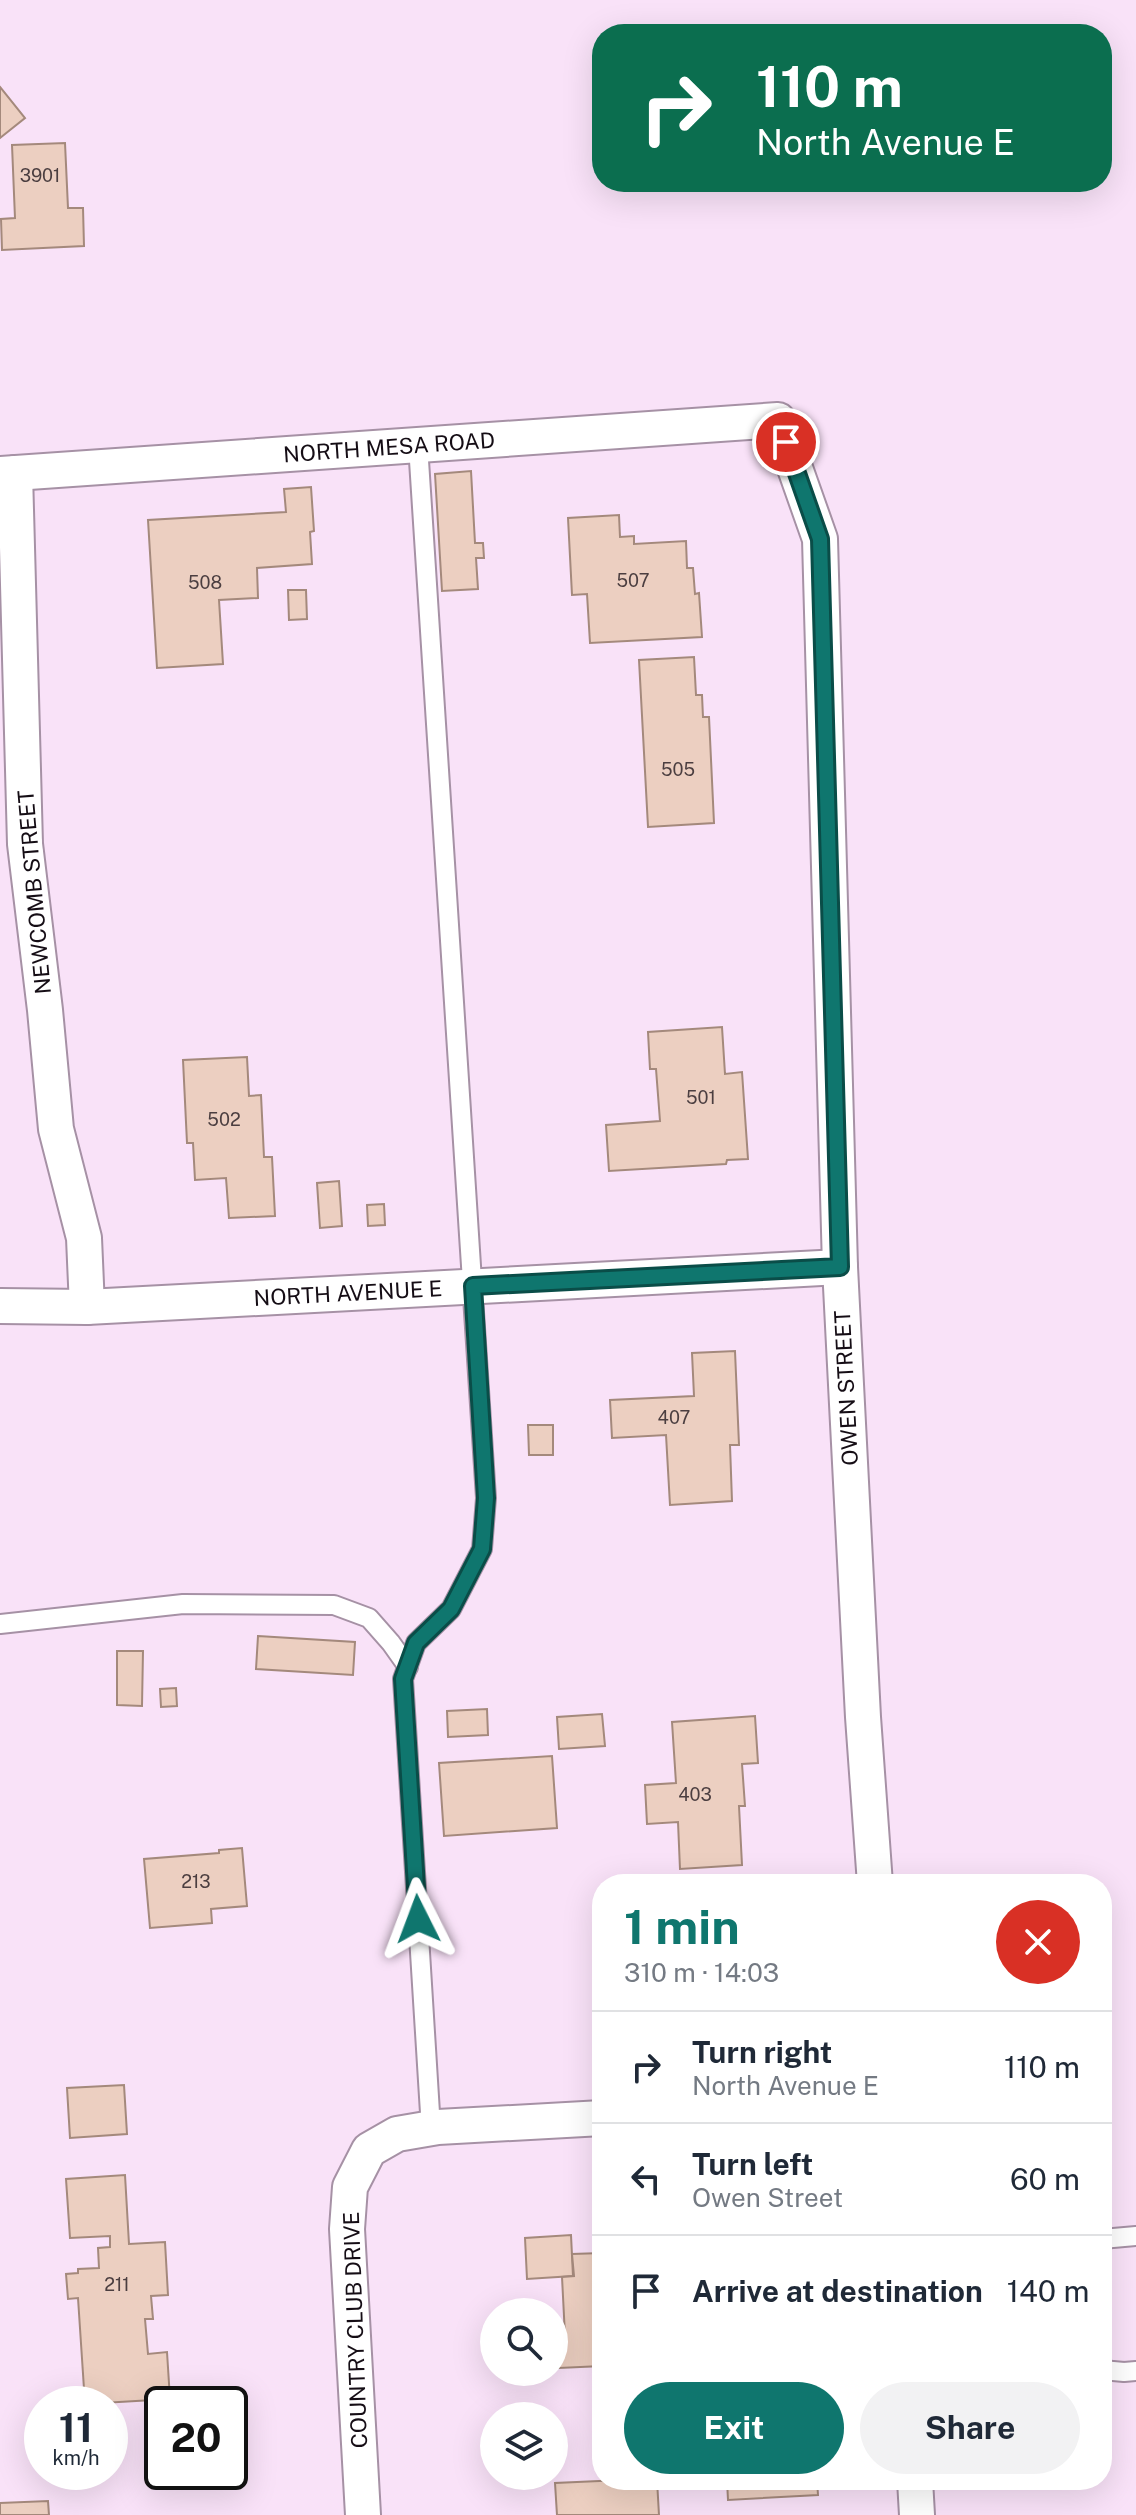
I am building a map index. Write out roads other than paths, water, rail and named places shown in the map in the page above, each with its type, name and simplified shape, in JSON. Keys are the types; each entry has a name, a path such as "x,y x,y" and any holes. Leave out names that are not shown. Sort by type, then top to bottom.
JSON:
{"street":[{"name":"NORTH MESA ROAD","path":"7,474 778,420"},
{"name":"OWEN STREET","path":"778,420 820,539 840,1267 861,1686 874,1874"},
{"name":"NEWCOMB STREET","path":"7,474 25,844 56,1129 84,1238 87,1307"},
{"name":"NORTH AVENUE E","path":"0,1306 87,1307 840,1267"},
{"path":"431,2129 592,2119"},
{"name":"COUNTRY CLUB DRIVE","path":"363,2515 347,2229 350,2187 369,2150 397,2134 431,2129"},
{"path":"916,2490 917,2515"}],"lane":[{"path":"418,445 486,1498 482,1549 451,1609 416,1643 403,1679 431,2129"},
{"path":"0,1624 183,1604 334,1605 369,1618 408,1667"},
{"path":"1112,2238 1136,2236"},
{"path":"1112,2371 1136,2371"}]}
